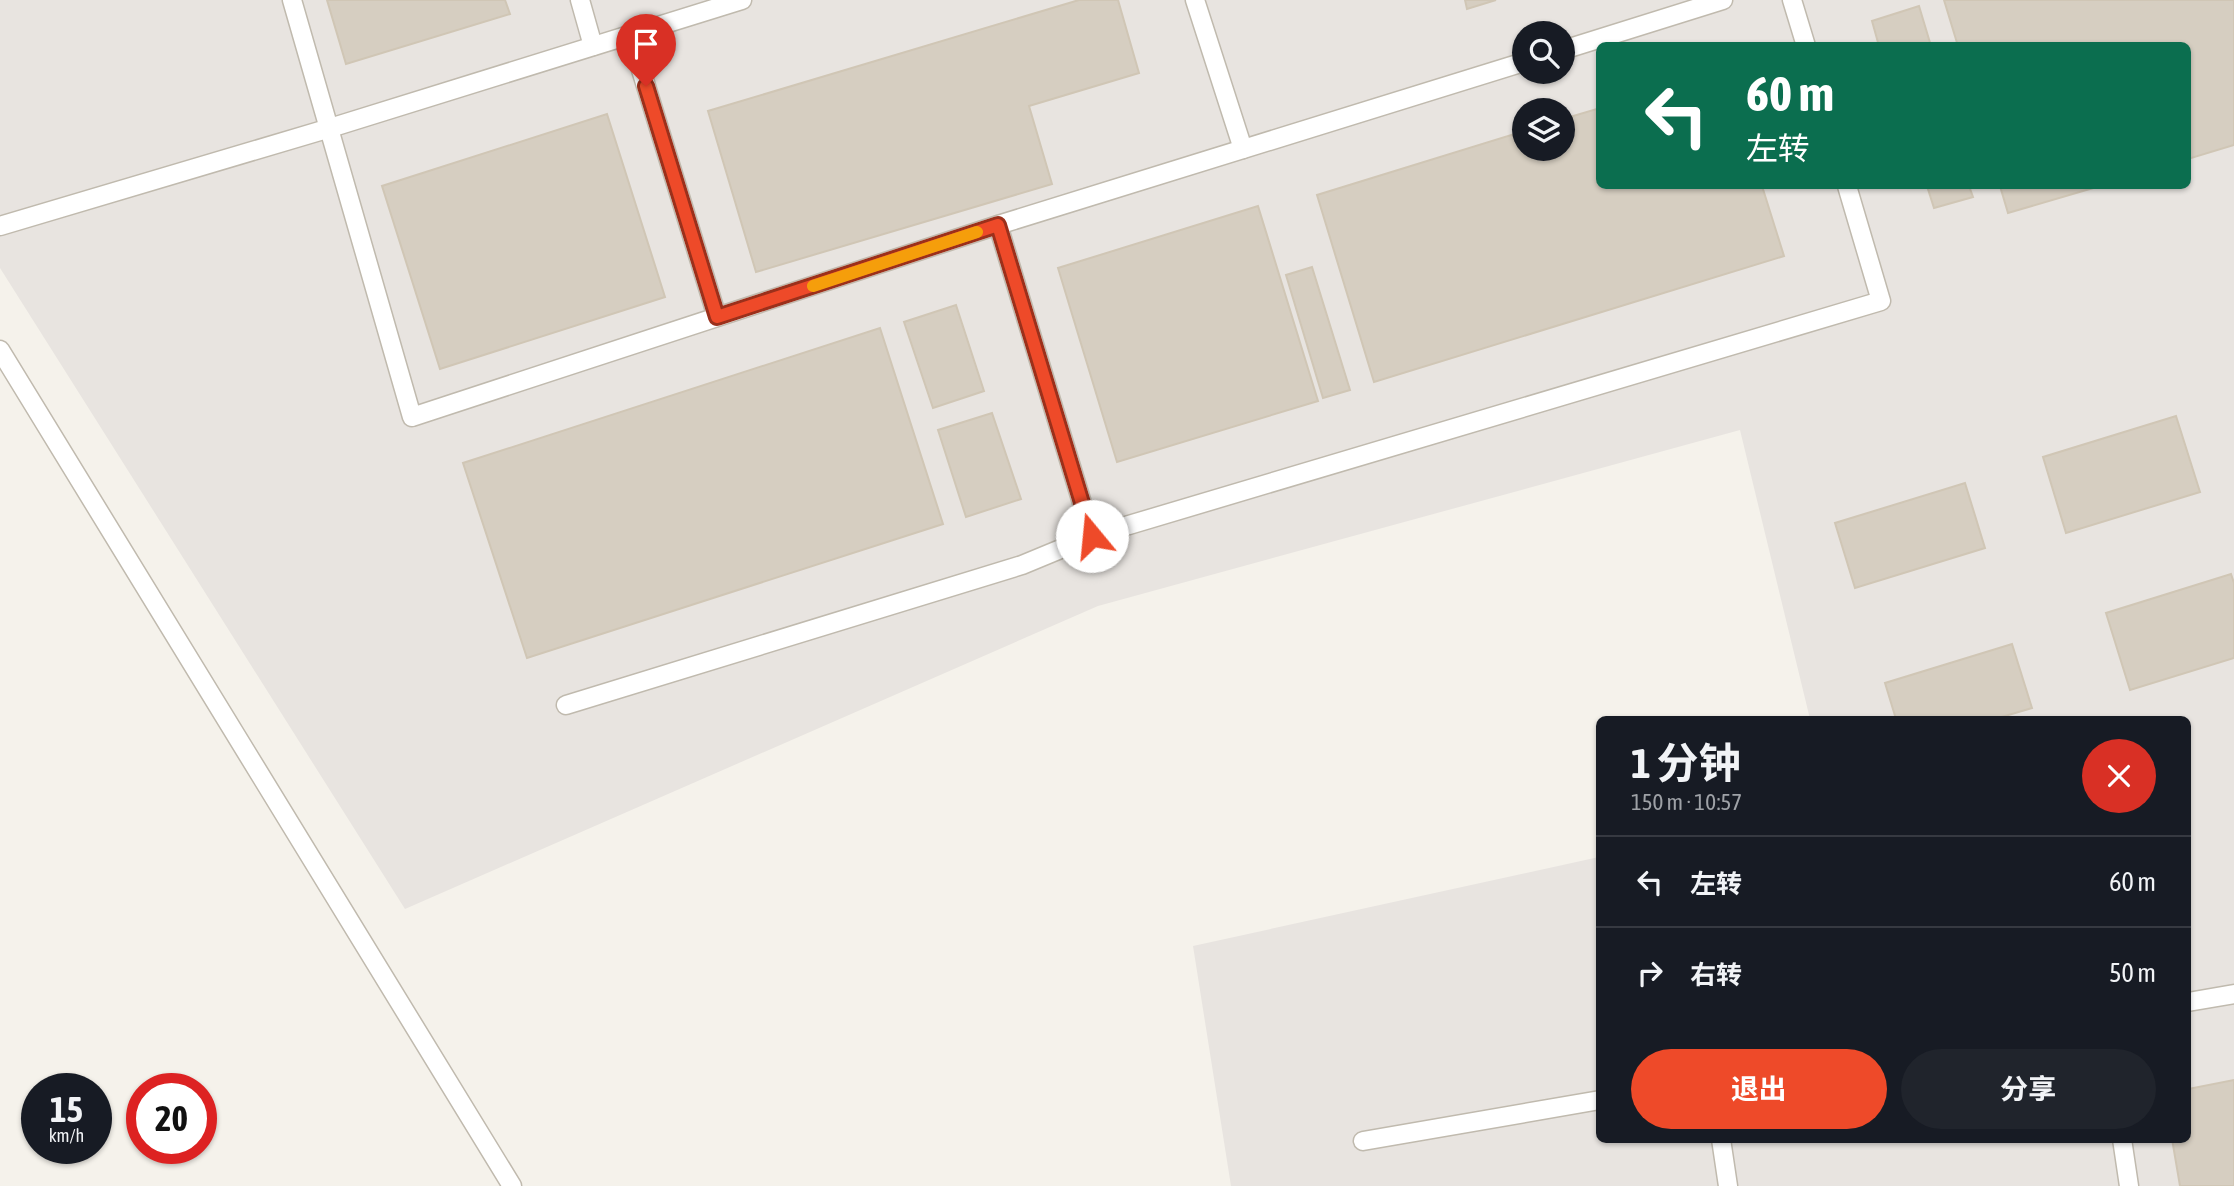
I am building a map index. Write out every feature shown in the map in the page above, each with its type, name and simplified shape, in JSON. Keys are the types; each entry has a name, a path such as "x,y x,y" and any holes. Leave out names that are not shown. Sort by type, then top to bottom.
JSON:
{"lane":[{"path":"292,0 412,417 998,225 1512,66"},
{"path":"580,0 593,46"},
{"path":"0,226 330,128 742,0"},
{"path":"1195,0 1243,149"},
{"path":"1575,46 1723,0"},
{"path":"1792,0 1804,42"},
{"path":"630,34 717,317"},
{"path":"566,705 1022,565 1092,536 1881,301 1848,189"},
{"path":"998,225 1092,536"},
{"path":"0,350 512,1186"},
{"path":"2191,1001 2234,994"},
{"path":"1363,1140 1596,1102"},
{"path":"1722,1143 1728,1186"},
{"path":"2123,1143 2129,1186"}],"shaded area":[{"path":"0,0 2234,0 2234,1186 1231,1186 1193,946 1596,858 1596,1143 2191,1143 2191,716 1809,716 1740,430 1098,606 405,909 0,268"}],"building":[{"path":"327,0 505,0 510,14 346,64"},
{"path":"1079,0 1118,0 1139,73 1029,106 1052,184 756,272 708,111"},
{"path":"1465,0 1496,0 1467,9"},
{"path":"1944,0 2234,0 2234,145 2191,158 2191,42 1957,42"},
{"path":"1919,6 1930,42 1878,42 1872,21"},
{"path":"1596,109 1596,189 1763,189 1784,256 1374,382 1317,195 1512,135 1512,161 1575,161 1575,115"},
{"path":"607,114 665,297 440,369 382,186"},
{"path":"1928,189 1970,189 1973,197 1934,208"},
{"path":"2001,189 2090,189 2008,213"},
{"path":"1258,206 1318,401 1117,462 1058,268"},
{"path":"1312,267 1350,390 1323,398 1286,275"},
{"path":"956,305 984,391 933,408 904,322"},
{"path":"880,328 943,524 527,658 463,463"},
{"path":"992,413 1021,499 966,517 938,430"},
{"path":"2176,416 2200,492 2066,533 2043,457"},
{"path":"1965,483 1985,548 1855,588 1835,523"},
{"path":"2231,574 2234,583 2234,658 2130,690 2106,613"},
{"path":"2012,644 2032,708 2005,716 1895,716 1885,683"},
{"path":"2234,1080 2234,1186 2180,1186 2173,1143 2191,1143 2191,1088"}],"slow traffic":[{"path":"813,286 977,232"}],"route":[{"path":"646,86 717,317 998,225 1092,536"}]}
